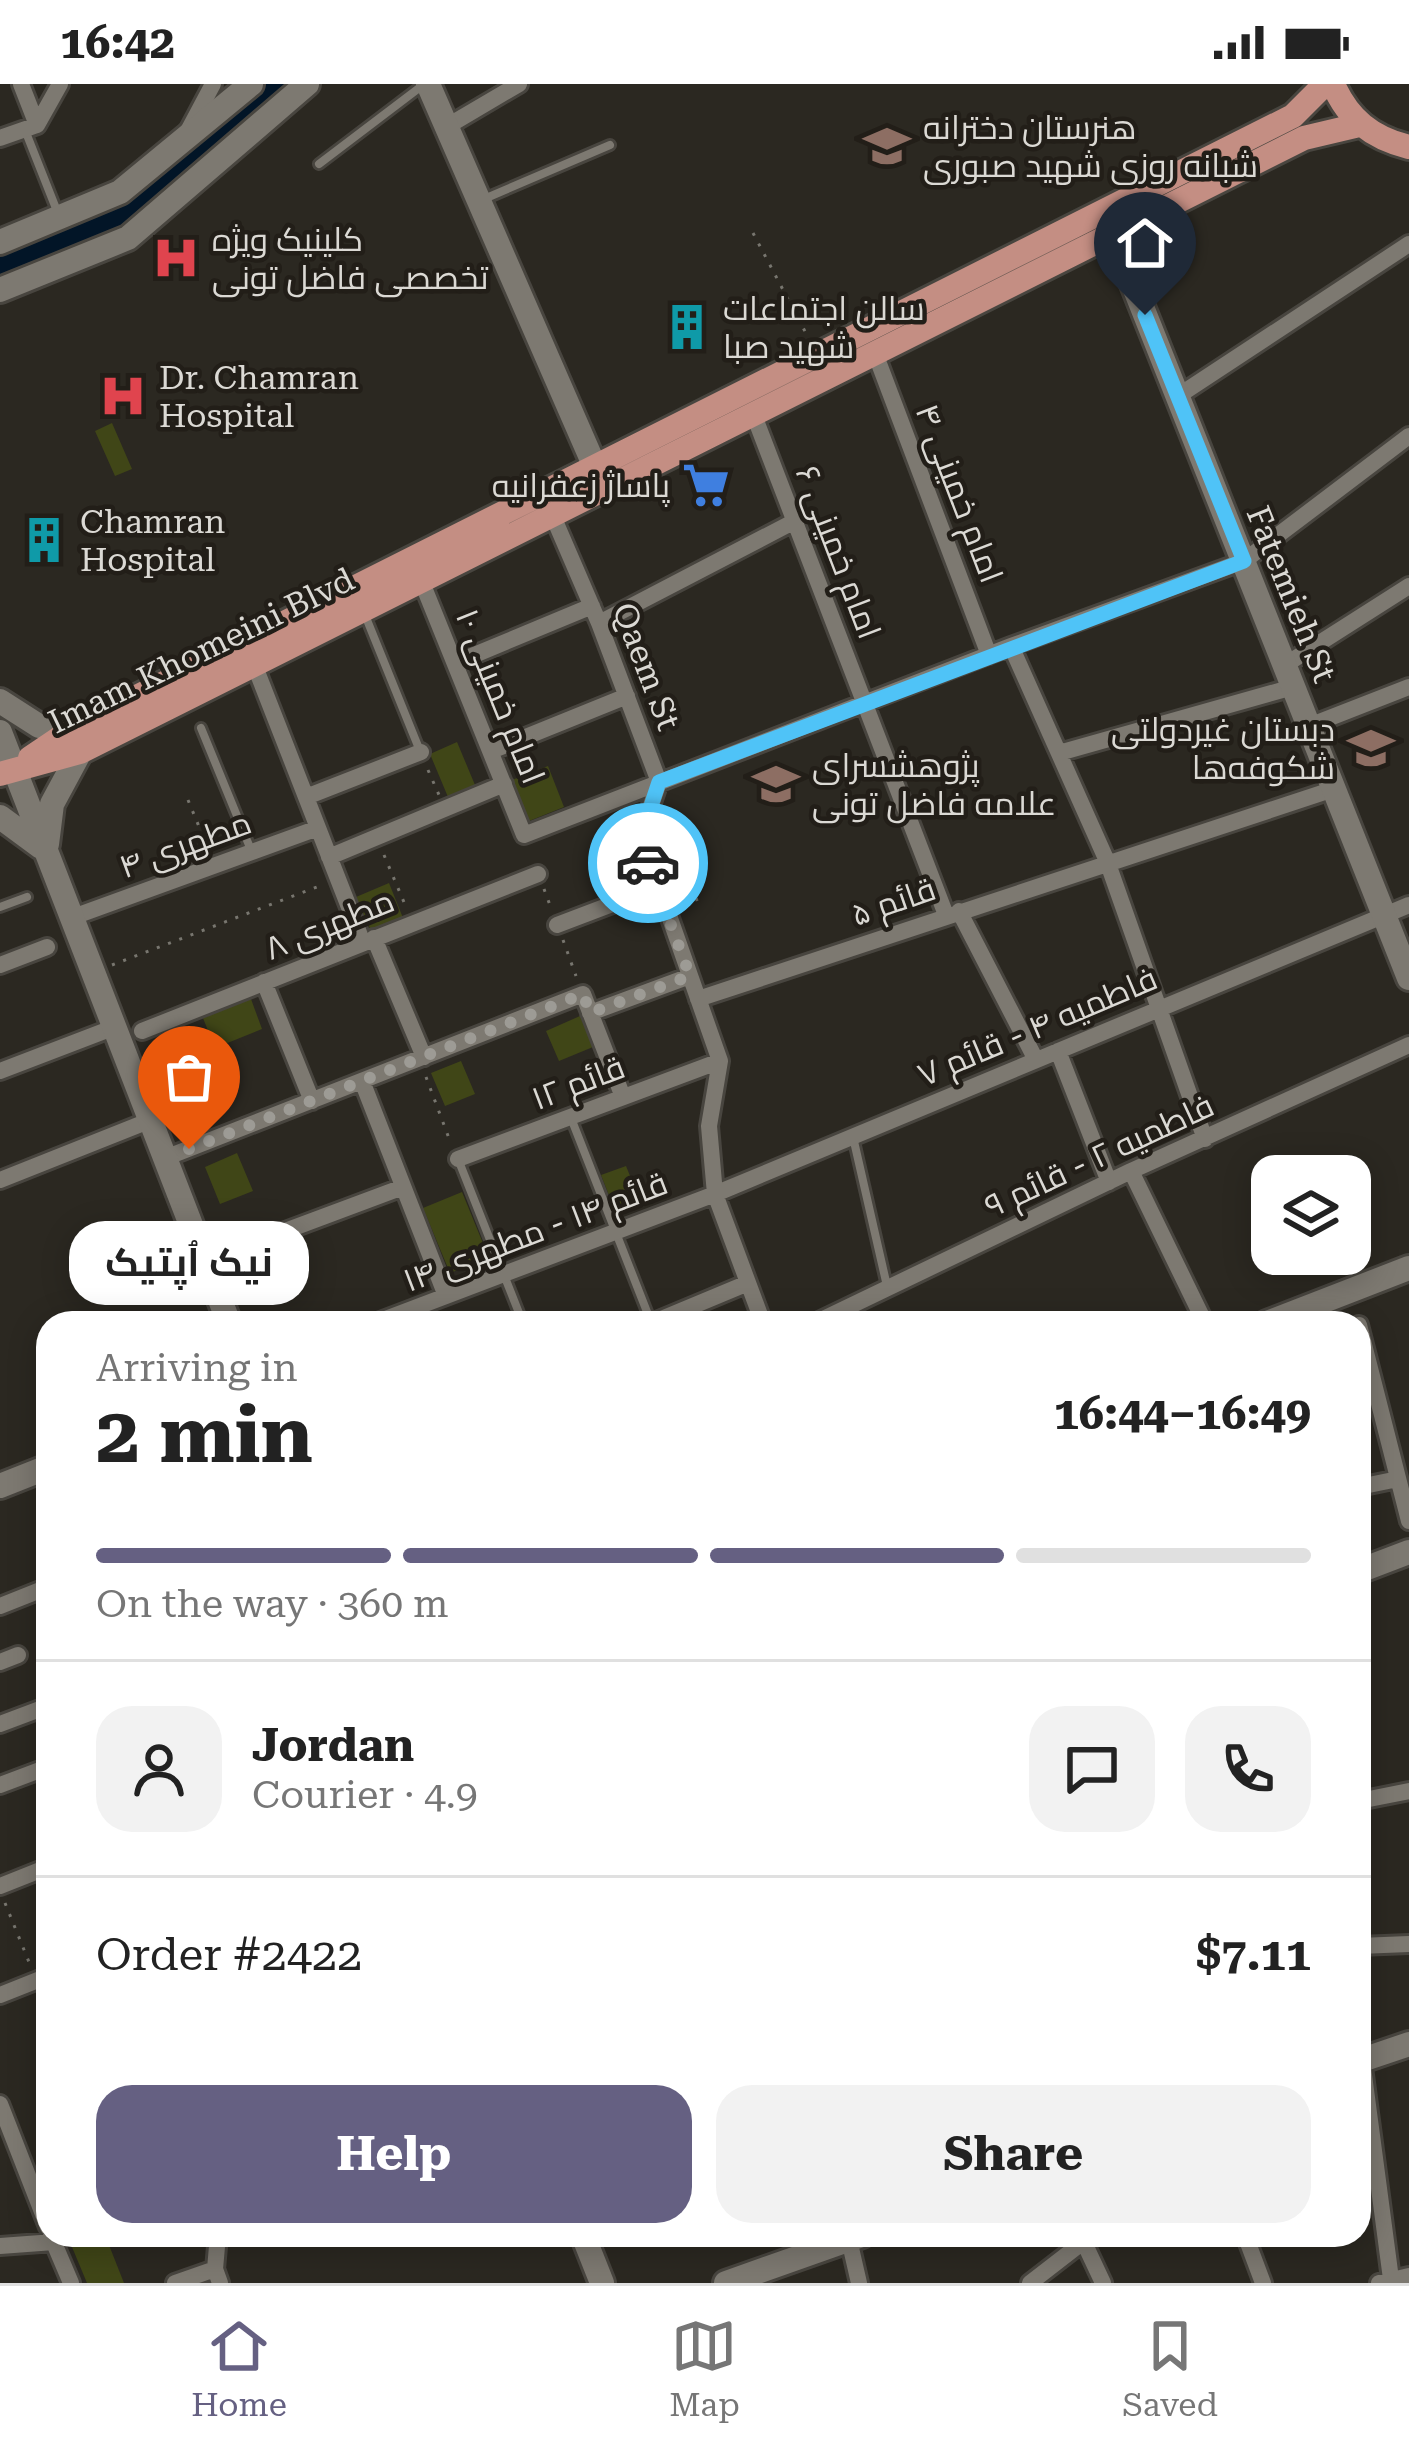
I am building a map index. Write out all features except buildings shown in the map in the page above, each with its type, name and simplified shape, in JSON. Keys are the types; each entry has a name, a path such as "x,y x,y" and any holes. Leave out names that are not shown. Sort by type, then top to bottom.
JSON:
{"main road":[{"path":"1329,84 1359,124 1382,139 1409,146"},
{"name":"Imam Khomeini Blvd","path":"7,772 171,694 595,466 1293,116 1329,84"},
{"name":"Imam Khomeini Blvd","path":"171,694 254,664 1304,138 1359,124"}],"street":[{"path":"21,84 31,127"},
{"path":"0,138 31,127 61,84"},
{"path":"184,139 213,84"},
{"path":"0,242 120,192 250,84"},
{"path":"0,290 128,238 307,84"},
{"path":"426,84 595,466"},
{"path":"446,127 519,84"},
{"name":"Fatemieh St","path":"1113,234 1409,978"},
{"path":"1178,396 1409,244"},
{"name":"امام خمینی ۴","path":"874,352 988,655"},
{"name":"امام خمینی ۶","path":"753,413 865,703 953,913 1036,1060"},
{"path":"659,782 1244,561 1409,436"},
{"name":"Qaem St","path":"552,514 659,782 645,824 645,847 720,1061 709,1126 716,1194 759,1311"},
{"path":"455,663 596,615 795,520"},
{"name":"امام خمینی ۱۰","path":"421,580 524,835 659,782"},
{"path":"1059,754 1289,676 1409,586"},
{"path":"1011,646 1107,861 1204,1138"},
{"path":"254,664 328,857 421,1058"},
{"path":"1309,726 1409,687"},
{"path":"490,752 628,696"},
{"path":"0,701 39,726 77,741 52,804 47,853"},
{"path":"0,732 7,772 73,917 224,1311"},
{"path":"306,797 421,752"},
{"path":"328,857 504,784"},
{"name":"قائم ۵","path":"698,998 1334,789"},
{"path":"0,817 47,853"},
{"name":"مطهری ۴","path":"73,917 318,828"},
{"name":"مطهری ۸","path":"142,1031 538,874"},
{"path":"557,926 657,887"},
{"name":"فاطمیه ۴ - قائم ۷","path":"716,1194 1409,905"},
{"path":"0,965 46,947"},
{"path":"590,1013 690,976"},
{"path":"264,982 312,1101"},
{"path":"165,1158 583,994 623,1097"},
{"path":"0,1071 115,1027"},
{"name":"فاطمیه ۲ - قائم ۹","path":"840,1311 1409,1045"},
{"path":"1058,1052 1109,1182"},
{"name":"قائم ۱۲","path":"458,1159 720,1061"},
{"path":"362,1081 446,1296"},
{"path":"0,1180 151,1120"},
{"path":"1131,1171 1199,1311"},
{"path":"229,1252 403,1187"},
{"name":"قائم ۱۴ - مطهری ۱۴","path":"407,1311 716,1194"},
{"path":"1298,1311 1409,1268"},
{"path":"679,1311 748,1282"},
{"path":"1350,1291 1355,1311"},
{"path":"1371,1372 1409,1521"},
{"path":"0,1486 36,1472"},
{"path":"1371,1485 1398,1479"},
{"path":"1371,1566 1409,1552"},
{"path":"0,1606 36,1592"},
{"path":"0,1724 36,1710"},
{"path":"0,1785 36,1772"},
{"path":"1371,1799 1409,1791"},
{"path":"0,1888 36,1872"},
{"path":"1371,1946 1409,1944"},
{"path":"0,1995 36,1980"},
{"path":"1371,2057 1409,2044"},
{"path":"2,2113 36,2187"},
{"path":"1371,2134 1393,2279"},
{"path":"0,2246 36,2238"},
{"path":"56,2247 71,2283"},
{"path":"588,2247 602,2283"},
{"path":"726,2283 823,2247"},
{"path":"854,2247 859,2283"},
{"path":"1030,2283 1072,2247"},
{"path":"1086,2247 1103,2283"},
{"path":"1250,2247 1263,2283"},
{"path":"175,2283 218,2276"}],"lane":[{"path":"319,164 426,84"},
{"path":"31,127 60,217"},
{"path":"478,201 610,145"},
{"path":"362,610 421,752"},
{"path":"201,728 251,851"},
{"path":"0,907 27,897"},
{"path":"571,1118 646,1311"},
{"path":"853,1135 888,1288"},
{"path":"458,1159 518,1311"}],"path":[{"path":"753,233 818,354"},
{"path":"421,752 444,808"},
{"path":"188,800 215,865"},
{"path":"376,837 413,923"},
{"path":"94,972 338,879"},
{"path":"421,1058 458,1159"},
{"path":"0,1888 36,1965"}],"green space":[{"path":"112,423 132,469 115,476 95,431"},
{"path":"457,742 475,785 448,797 430,754"},
{"path":"548,766 564,807 529,821 512,780"},
{"path":"389,883 403,918 371,931 356,897"},
{"path":"251,999 262,1029 215,1048 203,1018"},
{"path":"580,1016 593,1047 559,1061 546,1031"},
{"path":"461,1061 475,1094 445,1106 431,1073"},
{"path":"237,1153 253,1191 220,1204 205,1167"},
{"path":"626,1166 641,1203 616,1213 601,1175"},
{"path":"462,1192 489,1258 450,1273 423,1208"},
{"path":"72,2247 110,2247 124,2283 87,2283"}],"waterway":[{"path":"0,267 126,213 281,84"}],"way so far":[{"path":"189,1149 583,994 590,1013 690,976 648,863"}],"place":[{"name":"هنرستان دخترانه شبانه روزی شهید صبوری","path":"887,146"},
{"name":"کلینیک ویژه تخصصی فاضل تونی","path":"176,258"},
{"name":"سالن اجتماعات شهید صبا","path":"687,327"},
{"name":"Dr. Chamran Hospital","path":"123,396"},
{"name":"پاساژ زعفرانیه","path":"706,485"},
{"name":"Chamran Hospital","path":"44,540"},
{"name":"دبستان غیردولتی شکوفه‌ها","path":"1371,748"},
{"name":"پژوهشسرای علامه فاضل تونی","path":"776,784"},
{"name":"نیک اُپتیک","path":"189,1149"}],"route":[{"path":"648,863 645,824 659,782 1244,561 1145,315"}]}
